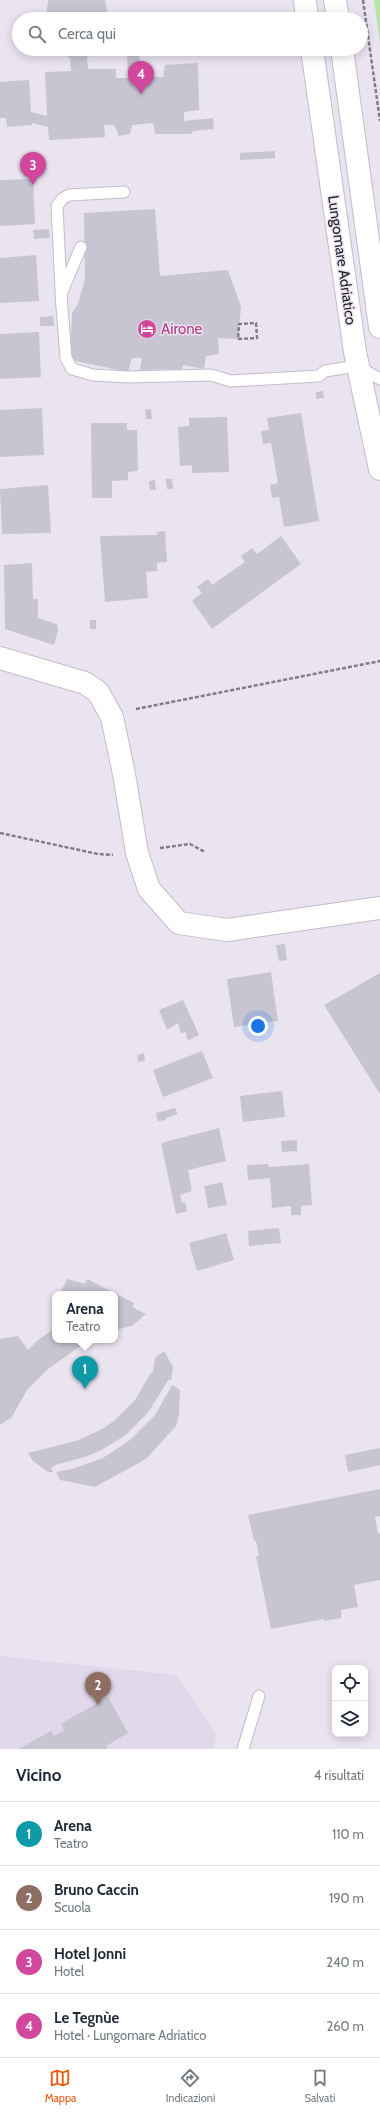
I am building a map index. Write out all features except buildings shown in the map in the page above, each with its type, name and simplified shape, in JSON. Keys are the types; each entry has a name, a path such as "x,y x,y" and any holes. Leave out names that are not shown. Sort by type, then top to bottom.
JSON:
{"street":[{"path":"335,0 337,12"},
{"name":"Lungomare Adriatico","path":"313,56 357,366 380,469"},
{"name":"Lungomare Adriatico","path":"343,56 380,327"},
{"path":"0,658 85,683 98,692 112,717 124,774 137,853 148,889 179,924 227,930 380,908"}],"lane":[{"path":"124,192 69,195 62,199 57,206 61,294 66,358 72,369 94,375 128,378 184,375 211,376 232,381 319,376 325,371 357,366 380,378"},
{"path":"61,294 81,247"},
{"path":"243,1749 259,1696"}],"path":[{"path":"363,0 365,12"},
{"path":"368,36 380,121"},
{"path":"256,323 257,338 238,338 239,324 256,323"},
{"path":"136,709 380,662"},
{"path":"0,833 98,854 137,853 190,844 205,852"}],"shaded area":[{"path":"0,1656 176,1675 217,1734 213,1749 0,1749"}],"green space":[{"path":"374,0 380,0 380,44"}],"place":[{"name":"Le Tegnùe","path":"141,94"},
{"name":"Hotel Jonni","path":"33,185"},
{"name":"Airone","path":"147,329"},
{"name":"Arena","path":"85,1389"},
{"name":"Bruno Caccin","path":"98,1705"}]}
